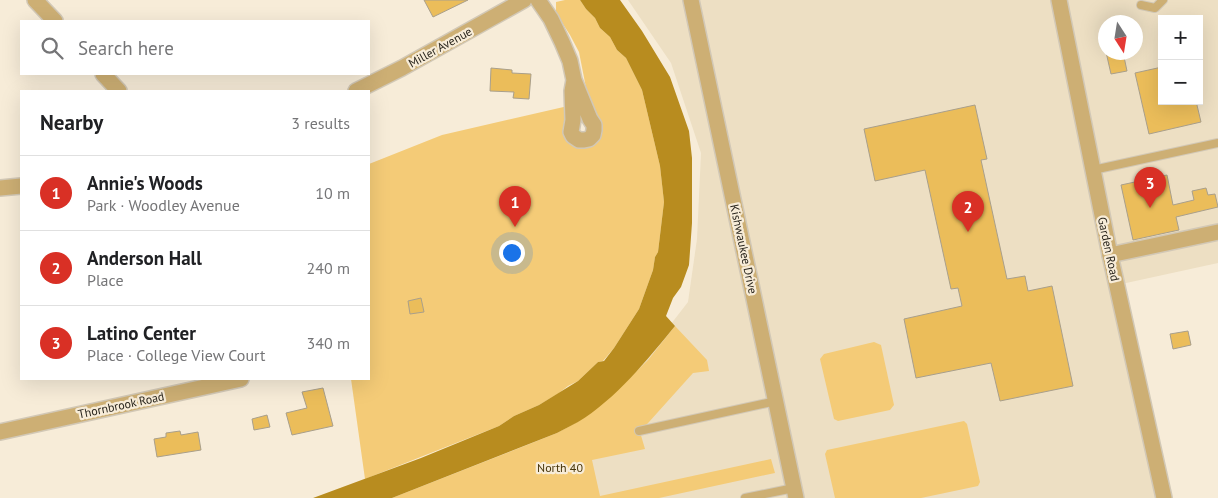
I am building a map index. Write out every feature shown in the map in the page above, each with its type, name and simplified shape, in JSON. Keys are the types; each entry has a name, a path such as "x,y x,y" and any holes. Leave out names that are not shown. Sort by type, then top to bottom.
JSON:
{"street":[{"path":"35,0 54,20"},
{"name":"Miller Avenue","path":"358,90 402,68 524,0"},
{"path":"538,0 551,19 562,42 570,61 574,80"},
{"name":"Kishwaukee Drive","path":"691,0 795,493"},
{"name":"Garden Road","path":"1059,0 1110,255 1164,498"},
{"path":"104,75 118,90"},
{"path":"0,188 20,186"},
{"path":"1110,255 1218,232"},
{"name":"Thornbrook Road","path":"0,432 236,380"}],"lane":[{"path":"1141,5 1155,8 1163,0"},
{"path":"1093,170 1218,143"},
{"path":"639,431 776,401"},
{"path":"745,498 795,493"}],"shaded area":[{"path":"580,0 620,0 642,31 670,77 689,131 692,158 692,223 689,265 681,287 673,298 666,316 675,326 618,391 592,413 557,433 392,498 313,498 421,458 499,426 514,416 539,405 578,381 598,362 604,361 639,309 658,252 664,202 660,166 642,90 626,58 617,50 610,37 600,28 595,18"},
{"path":"628,0 1218,0 1218,263 1117,285 1158,498 424,498 560,450 612,400 688,302 697,239 701,153 671,63"}],"green space":[{"path":"580,0 595,18 600,28 610,37 617,50 626,58 642,90 660,166 664,202 658,252 639,309 614,348 603,361 598,362 578,381 559,393 539,405 514,416 499,426 365,479 351,380 370,380 370,164 442,135 568,106 566,122 590,145 590,108 579,52 556,13 556,2"},
{"name":"North 40","path":"675,326 707,360 709,371 693,373 640,432 645,449 592,460 600,496 771,459 775,473 659,498 392,498 557,433 579,421 608,399 648,360"},
{"path":"874,342 881,345 894,405 890,410 838,421 834,419 820,359 824,354"},
{"path":"964,421 967,424 980,482 978,486 921,498 835,498 825,454 827,450"}],"building":[{"path":"424,0 468,0 433,17"},
{"path":"1108,60 1125,60 1127,71 1111,74"},
{"path":"491,68 512,70 512,73 531,74 529,99 513,98 514,92 490,91"},
{"path":"1158,68 1158,105 1197,105 1201,122 1149,134 1135,73"},
{"path":"975,105 987,159 981,160 1007,279 1025,276 1028,291 1052,286 1073,386 1000,401 991,363 916,378 904,319 962,306 958,288 951,289 925,170 875,181 864,129"},
{"path":"1167,175 1173,205 1194,200 1192,191 1206,188 1208,195 1215,194 1218,207 1176,217 1179,230 1133,240 1121,185"},
{"path":"421,298 424,312 410,314 408,301"},
{"path":"1188,331 1191,345 1173,349 1170,334"},
{"path":"323,388 333,426 292,435 286,413 307,408 302,392"},
{"path":"267,415 270,427 254,430 252,419"},
{"path":"180,431 181,435 198,432 201,450 157,457 154,439 166,437 166,433"}],"place":[{"name":"Latino Center","path":"1150,208"},
{"name":"Annie's Woods","path":"515,227"},
{"name":"Anderson Hall","path":"968,232"}]}
